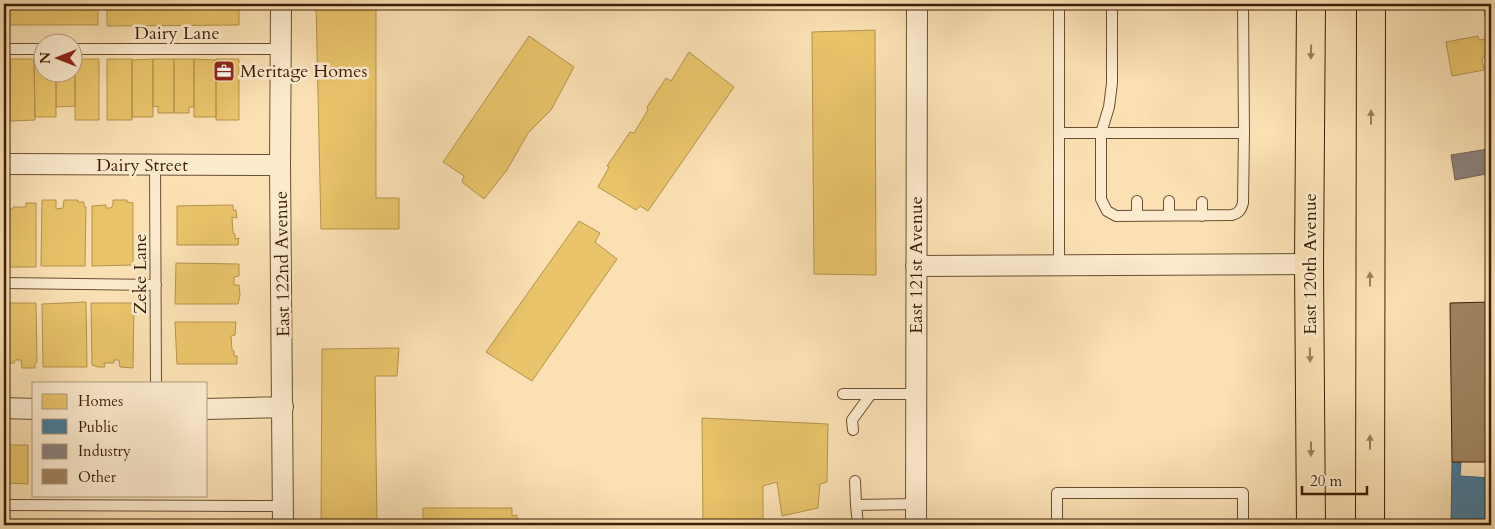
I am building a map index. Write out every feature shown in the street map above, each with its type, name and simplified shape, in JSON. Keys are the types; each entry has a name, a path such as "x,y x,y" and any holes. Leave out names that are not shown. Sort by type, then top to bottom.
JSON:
{"main road":[{"name":"East 120th Avenue","path":"1311,4 1309,264 1312,525"},
{"path":"1370,525 1371,4"}],"street":[{"name":"East 122nd Avenue","path":"281,4 280,165 283,515"},
{"name":"East 121st Avenue","path":"916,525 917,4"},
{"name":"Dairy Street","path":"4,164 280,165"},
{"path":"916,266 1309,264"},
{"path":"208,409 283,407"},
{"path":"4,408 32,408"}],"lane":[{"path":"1059,266 1060,4"},
{"path":"1112,4 1112,83 1109,107 1101,133 1101,199 1108,211 1116,216 1232,215 1242,210 1244,132 1243,4"},
{"path":"4,49 32,49"},
{"name":"Dairy Lane","path":"82,49 280,49"},
{"path":"1060,132 1101,133 1138,138 1169,138 1244,132"},
{"name":"Zeke Lane","path":"155,165 156,382"},
{"path":"1137,201 1137,216"},
{"path":"1169,201 1169,216"},
{"path":"1202,202 1202,216"},
{"path":"4,283 156,285"},
{"path":"843,394 916,394"},
{"path":"853,430 852,420 871,394"},
{"path":"855,481 858,525"},
{"path":"1057,525 1057,493 1243,493 1243,525"},
{"path":"856,505 916,504"},
{"path":"4,505 283,515"}],"building: Homes":[{"path":"9,4 98,4 98,25 9,25"},
{"path":"107,4 239,4 239,25 107,26"},
{"path":"1491,4 1491,38 1483,6"},
{"path":"376,5 376,198 399,198 399,229 321,229 316,6"},
{"path":"875,30 876,275 814,274 812,32"},
{"path":"529,36 574,67 551,110 528,133 507,170 484,199 462,182 464,176 443,162"},
{"path":"1478,36 1479,40 1491,38 1491,56 1482,58 1484,70 1452,76 1446,42"},
{"path":"689,52 734,87 648,211 640,206 636,210 598,187 609,167 607,166 630,132 634,133 648,110 647,107 666,78 671,81"},
{"path":"10,59 32,59 35,120 10,121"},
{"path":"82,59 99,59 99,120 75,120 75,82 82,82"},
{"path":"107,59 132,59 132,120 107,120"},
{"path":"153,59 153,117 132,117 132,60"},
{"path":"153,59 174,59 174,113 158,113 158,106 153,107"},
{"path":"174,59 194,59 194,107 189,107 189,113 174,113"},
{"path":"194,59 216,60 216,117 194,117"},
{"path":"216,59 239,59 239,120 216,120"},
{"path":"34,82 56,82 56,117 35,117"},
{"path":"56,82 75,82 75,106 56,107"},
{"path":"42,200 56,200 56,209 63,208 64,200 84,202 84,207 86,207 85,266 41,266"},
{"path":"113,200 127,200 127,202 133,203 133,265 92,266 92,206 106,205 106,208 111,208"},
{"path":"26,203 36,203 36,267 4,267 4,207 13,209 13,207 26,207"},
{"path":"233,205 237,218 232,217 233,233 235,234 235,239 239,238 238,245 177,245 177,206"},
{"path":"579,221 600,233 595,242 617,259 532,381 486,352"},
{"path":"176,263 239,264 239,276 234,277 234,285 239,285 240,295 238,304 175,304"},
{"path":"86,302 87,367 43,367 42,304"},
{"path":"4,303 36,303 37,362 35,368 22,368 21,360 15,360 14,363 7,363 6,369 4,369"},
{"path":"91,303 134,303 133,368 120,367 119,360 114,360 114,363 104,363 105,367 92,365"},
{"path":"175,322 236,322 235,335 231,336 232,350 234,351 234,356 237,356 237,364 177,364"},
{"path":"399,348 397,376 375,376 377,525 321,525 322,349"},
{"path":"702,418 828,424 827,482 820,484 818,508 782,516 777,482 763,486 763,525 703,525"},
{"path":"6,445 28,445 28,484 6,483"},
{"path":"423,508 512,508 512,516 517,515 517,525 423,525"},
{"path":"127,520 150,520 151,525 127,525"},
{"path":"157,520 181,521 181,525 157,525"},
{"path":"5,521 31,521 31,525 5,525"},
{"path":"36,521 59,521 59,525 36,525"}],"building: Public":[{"path":"1452,462 1461,462 1460,476 1491,478 1491,525 1451,525"}],"building: Industry":[{"path":"1488,149 1491,173 1455,180 1451,155"}],"building: Other":[{"path":"1491,302 1491,462 1452,462 1450,303"}],"place":[{"name":"Meritage Homes","path":"224,71"}]}
